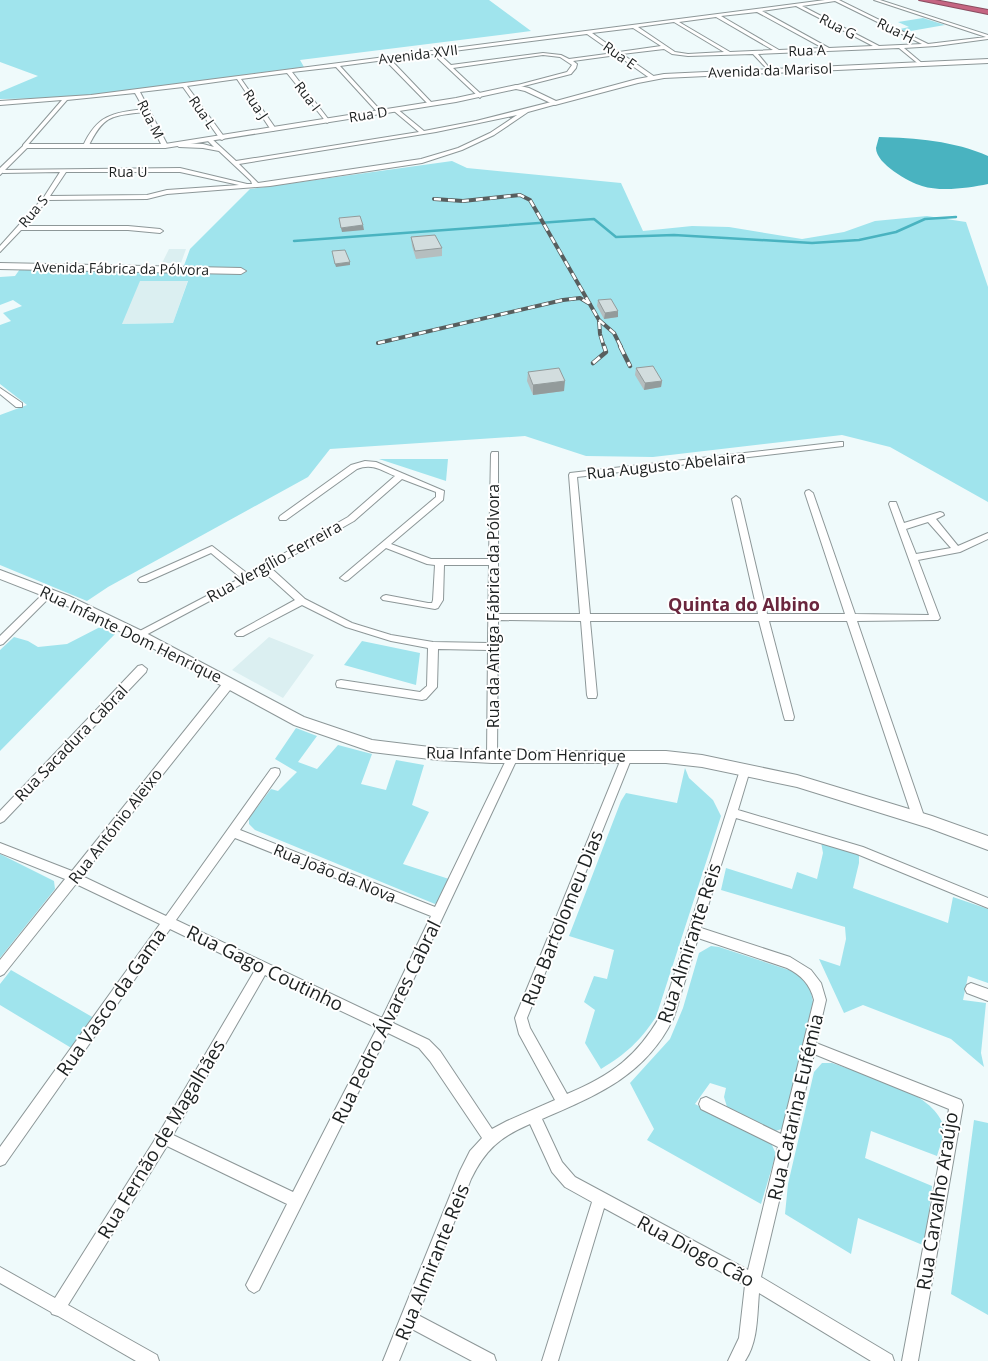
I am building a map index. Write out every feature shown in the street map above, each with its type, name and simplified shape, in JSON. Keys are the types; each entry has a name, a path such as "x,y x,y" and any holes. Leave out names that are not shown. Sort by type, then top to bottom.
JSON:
{"highway":[{"path":"923,0 988,12"},
{"path":"942,0 988,8"}],"street":[{"name":"Avenida XVII","path":"0,103 66,100 836,0"},
{"name":"Rua H","path":"836,0 929,46"},
{"path":"876,0 988,37"},
{"name":"Rua G","path":"797,5 879,48"},
{"path":"757,10 829,50"},
{"path":"716,15 779,52"},
{"path":"675,20 729,54"},
{"name":"Rua A","path":"633,26 680,55 929,46 960,44 988,37"},
{"name":"Rua E","path":"588,32 653,78"},
{"path":"449,67 543,54 561,56 570,60 665,47"},
{"path":"901,47 920,64"},
{"path":"434,52 480,96"},
{"path":"754,52 769,70"},
{"path":"386,58 430,104"},
{"name":"Rua D","path":"25,146 179,145 480,96 569,73 575,64 570,60"},
{"name":"Avenida da Marisol","path":"555,103 653,78 683,74 988,61"},
{"path":"337,65 379,112"},
{"name":"Rua I","path":"288,72 327,121"},
{"name":"Rua J","path":"238,78 273,130"},
{"name":"Rua L","path":"184,85 222,138"},
{"path":"516,87 527,89 555,103"},
{"name":"Rua M","path":"137,91 165,146"},
{"path":"1,172 66,100"},
{"path":"234,163 499,118 555,103"},
{"path":"86,146 91,134 102,120 118,114 148,110"},
{"path":"396,110 422,132"},
{"path":"46,198 147,197 167,192 252,186 404,164 440,156 492,134 526,111"},
{"path":"210,140 253,180 252,186"},
{"path":"179,145 203,146 223,152"},
{"name":"Rua U","path":"1,172 180,170 252,186"},
{"name":"Rua S","path":"0,250 46,198 64,171"},
{"path":"20,228 128,228 160,231"},
{"name":"Avenida Fábrica da Pólvora","path":"0,266 242,271"},
{"path":"0,390 19,405"},
{"name":"Rua Augusto Abelaira","path":"585,616 573,475 840,444"},
{"name":"Rua da Antiga Fábrica da Pólvora","path":"492,757 495,454"},
{"path":"283,518 358,465 373,464 437,489 441,493 441,497 345,578"},
{"name":"Rua Vergílio Ferreira","path":"139,635 265,568 354,516 401,475"},
{"path":"809,493 919,819"},
{"path":"736,498 763,617 789,717"},
{"path":"493,617 935,618 893,504"},
{"path":"902,527 940,514"},
{"path":"930,518 957,550"},
{"path":"913,558 957,550 988,536"},
{"path":"386,545 430,562 494,562"},
{"path":"143,580 212,549 246,578"},
{"path":"386,598 435,606 438,600 440,562"},
{"path":"265,568 302,601 333,618 366,631 391,638 433,645 494,647"},
{"name":"Rua Infante Dom Henrique","path":"0,574 48,593 139,635 300,721 372,746 438,754 492,757 666,757 745,770 796,781 919,819 988,843"},
{"path":"0,642 48,593"},
{"path":"240,634 302,601"},
{"path":"585,616 592,695"},
{"path":"341,684 422,696 432,687 433,645"},
{"name":"Rua Sacadura Cabral","path":"0,818 142,669"},
{"name":"Rua António Aleixo","path":"0,970 230,682"},
{"name":"Rua Pedro Álvares Cabral","path":"254,1285 385,1026 513,757"},
{"name":"Rua Bartolomeu Dias","path":"564,1102 524,1030 521,1018 627,757"},
{"name":"Rua Almirante Reis","path":"391,1361 474,1159 490,1138 508,1127 616,1077 636,1061 651,1044 668,1015 745,770"},
{"name":"Rua Vasco da Gama","path":"0,1160 167,921 275,772"},
{"path":"731,812 860,850 988,903"},
{"name":"Rua João da Nova","path":"232,832 438,914"},
{"name":"Rua Gago Coutinho","path":"0,848 75,878 420,1041 432,1051 490,1138"},
{"name":"Rua Catarina Eufémia","path":"694,931 790,963 803,970 811,977 817,987 820,1000 753,1281 747,1338 742,1352 736,1361"},
{"name":"Rua Fernão de Magalhães","path":"57,1308 164,1138 262,967"},
{"path":"971,989 988,995"},
{"name":"Rua Carvalho Araújo","path":"810,1046 956,1105 910,1361"},
{"path":"706,1104 786,1144"},
{"name":"Rua Diogo Cão","path":"533,1116 563,1174 570,1182 753,1281 886,1361"},
{"path":"164,1138 297,1201"},
{"path":"550,1361 600,1199"},
{"path":"0,1275 151,1361"},
{"path":"408,1318 488,1361"}],"shaded area":[{"path":"0,0 489,0 531,31 300,60 304,67 69,98 0,99 0,92 38,76 0,62"},
{"path":"923,18 945,25 905,32 900,29 909,27 898,22"},
{"path":"879,137 921,139 962,147 988,156 988,184 946,189 930,188 916,184 894,172 881,160 876,148"},
{"path":"452,161 467,168 621,183 643,231 692,226 729,227 802,239 844,232 875,221 927,216 966,222 988,287 988,502 890,447 842,435 653,457 586,456 525,436 330,449 308,477 108,587 87,601 0,565 0,415 27,405 0,384 0,325 11,321 3,313 22,306 13,300 0,305 0,277 15,276 20,269 182,271 190,249 250,189","holes":["140,281 188,281 173,323 122,324"]},
{"path":"169,249 186,249 181,263 162,263"},
{"path":"140,280 188,280 173,323 121,324"},
{"path":"379,459 448,459 446,481"},
{"path":"102,626 117,632 0,751 0,650 14,637 28,641 38,647 67,644"},
{"path":"269,637 314,655 283,698 232,670"},
{"path":"362,641 420,653 416,685 344,665"},
{"path":"296,728 317,736 298,762 317,769 338,745 372,754 361,784 386,790 396,760 424,765 412,805 429,812 403,864 449,879 440,901 435,904 255,830 249,824 249,818 271,789 278,791 297,772 275,759"},
{"path":"685,768 689,778 713,800 721,816 656,1017 632,1046 601,1069 585,1043 595,1010 584,1002 594,976 607,979 614,950 569,936 621,801 626,793 677,803"},
{"path":"821,842 859,854 859,863 853,888 948,923 953,897 988,909 988,983 968,976 963,1000 986,1003 981,1053 984,1067 951,1039 863,1005 844,1013 819,959 840,966 846,939 845,927 721,890 726,868 792,889 797,872 817,879 823,853"},
{"path":"0,854 54,881 55,889 0,958"},
{"path":"711,946 795,972 809,988 813,1002 782,1129 775,1131 727,1107 724,1097 726,1088 710,1083 695,1104 771,1143 776,1154 761,1204 647,1140 654,1129 630,1083 670,1039 683,1008 699,953"},
{"path":"11,970 94,1018 73,1049 0,1005 0,984"},
{"path":"822,1063 832,1063 877,1078 909,1092 924,1101 935,1111 942,1122 943,1135 937,1156 871,1131 865,1158 932,1186 925,1246 858,1218 851,1254 785,1214 788,1184 814,1072"},
{"path":"974,1120 988,1123 988,1315 951,1294"}],"building":[{"path":"360,216 363,225 341,228 339,218"},
{"path":"435,235 442,248 415,251 411,237"},
{"path":"345,250 350,262 335,264 332,251"},
{"path":"611,299 618,311 605,313 598,300"},
{"path":"653,366 662,381 645,383 636,368"},
{"path":"559,368 565,381 533,385 528,372"}],"waterway":[{"path":"294,241 594,219 616,237 674,235 812,243 859,240 896,232 925,219 956,217"}],"railway":[{"path":"434,199 463,201 520,195 530,200 590,304"},
{"path":"378,343 563,300 580,298 590,304"},
{"path":"590,304 599,320"},
{"path":"599,320 614,333 621,347"},
{"path":"599,320 600,334 604,347"},
{"path":"593,363 606,352 604,346"},
{"path":"620,346 630,366"}],"district":[{"name":"Quinta do Albino","path":"744,604"}]}
